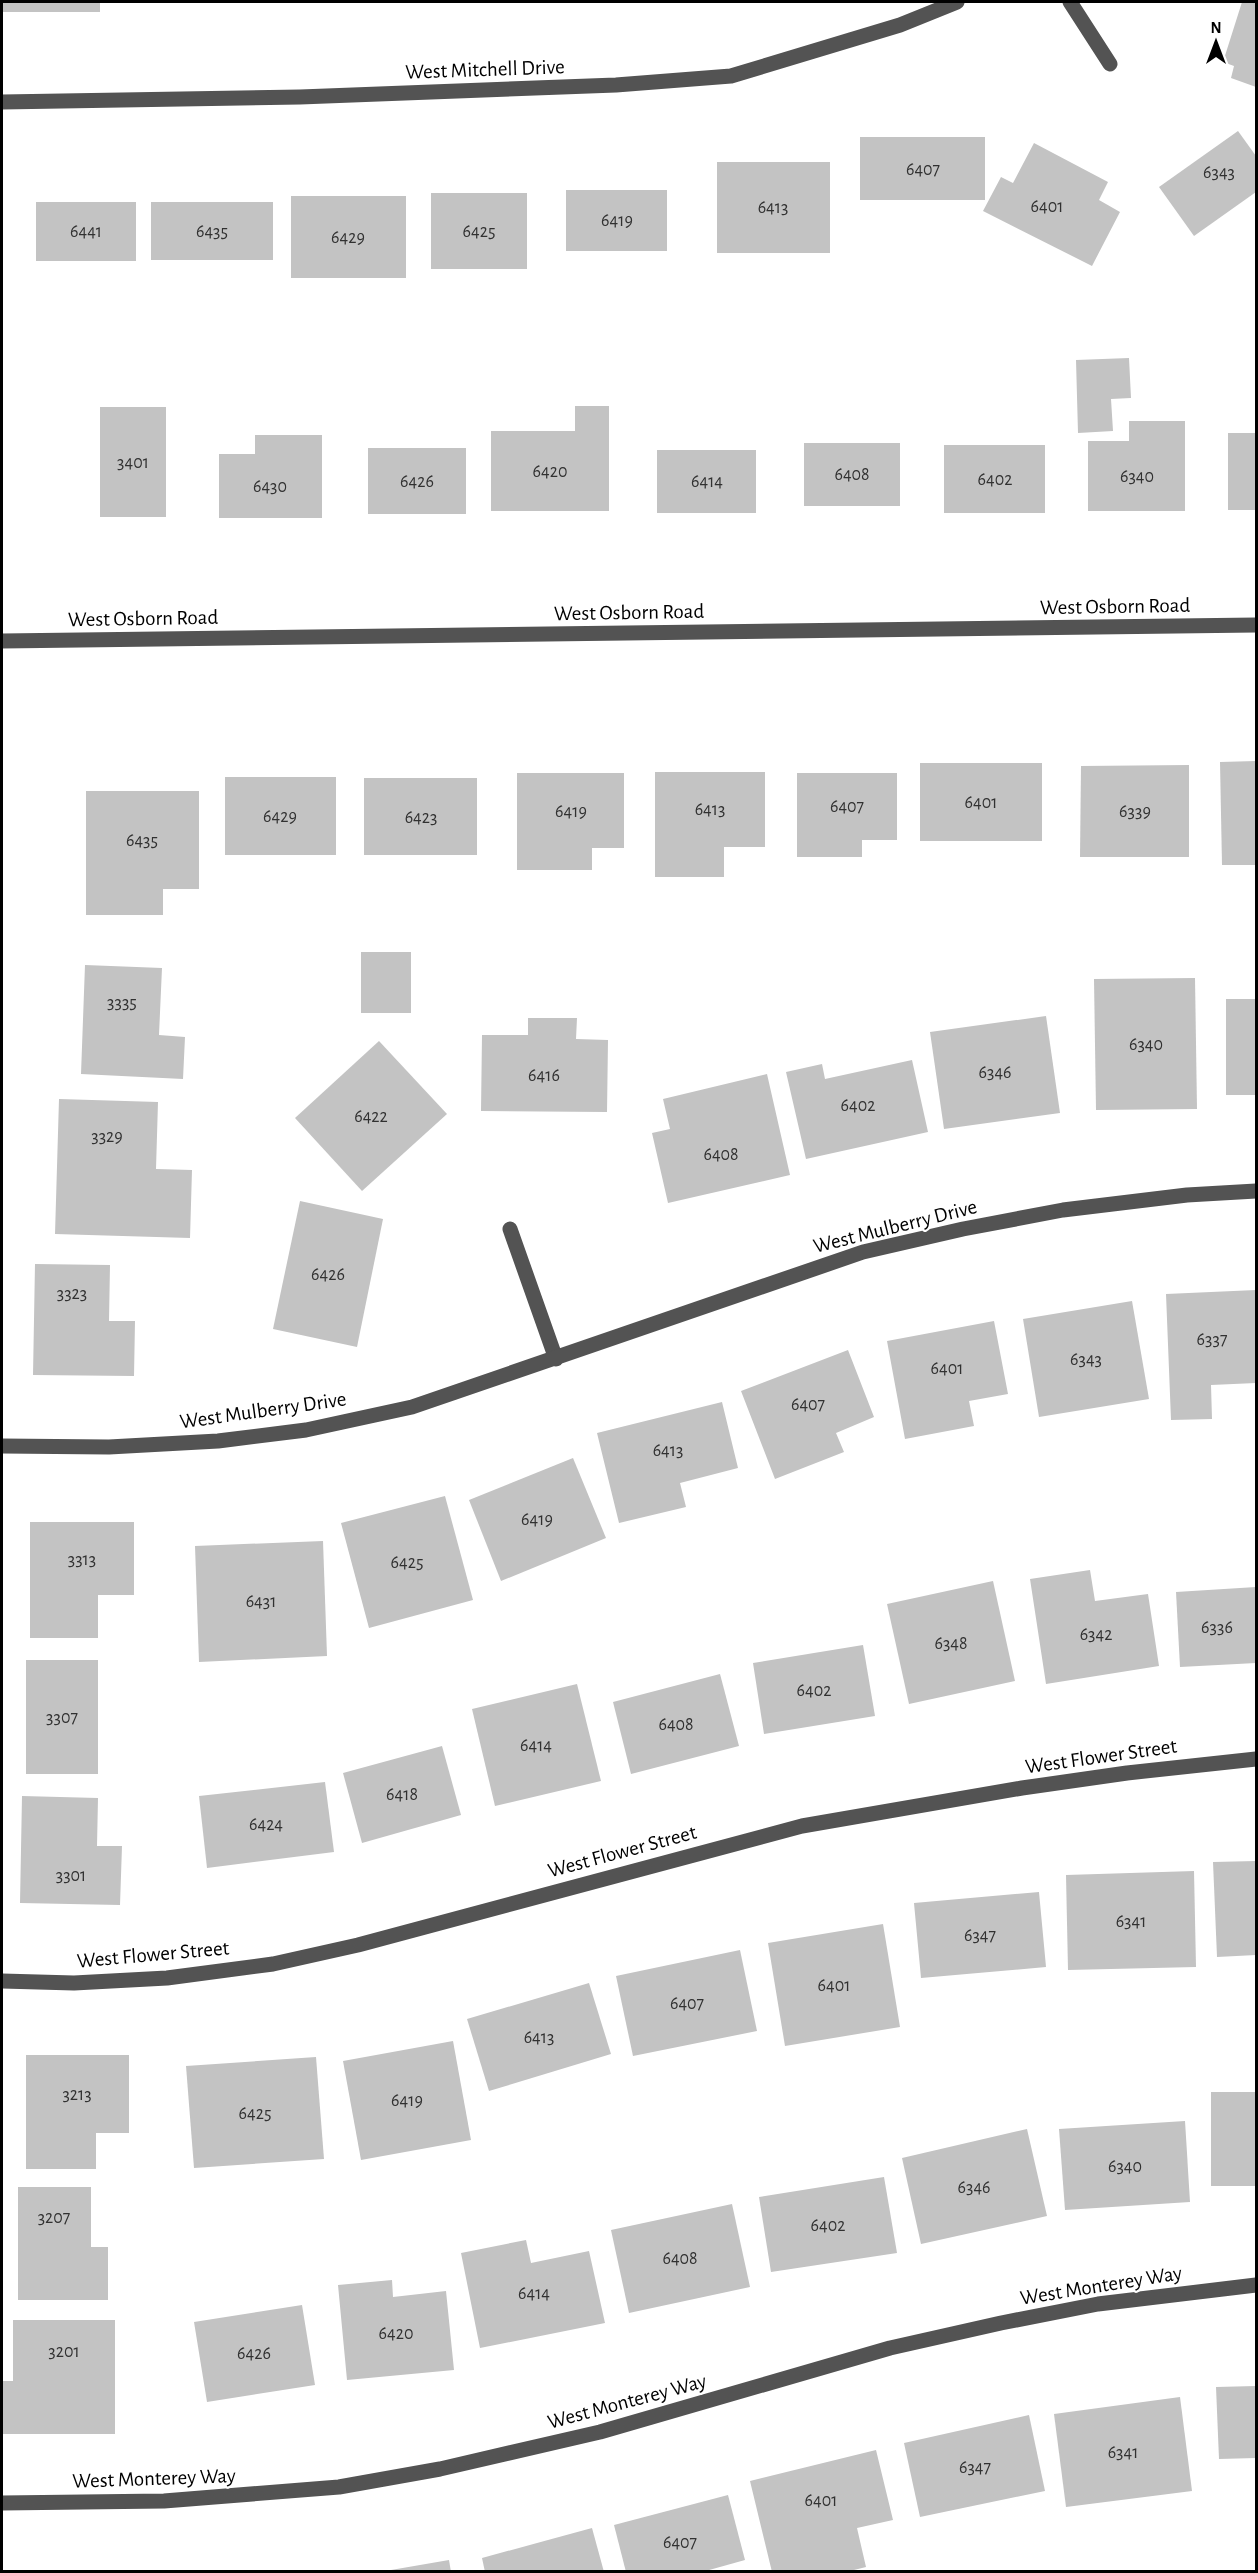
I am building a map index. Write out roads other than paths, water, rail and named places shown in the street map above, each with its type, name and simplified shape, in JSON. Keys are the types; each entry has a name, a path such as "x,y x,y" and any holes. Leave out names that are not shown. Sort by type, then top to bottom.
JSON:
{"street":[{"name":"West Mitchell Drive","path":"2,102 300,97 616,85 731,76 900,25 957,2"},
{"path":"1070,2 1110,64"},
{"name":"West Osborn Road","path":"2,641 1257,626"},
{"name":"West Mulberry Drive","path":"2,1446 109,1447 218,1441 306,1430 412,1407 863,1251 1063,1210 1187,1195 1257,1191"},
{"path":"510,1229 556,1359"},
{"name":"West Flower Street","path":"2,1981 74,1983 167,1978 273,1964 358,1945 802,1826 1034,1786 1257,1759"},
{"name":"West Monterey Way","path":"2,2503 164,2501 350,2485 440,2469 600,2432 890,2348 1001,2323 1098,2304 1257,2285"}]}
